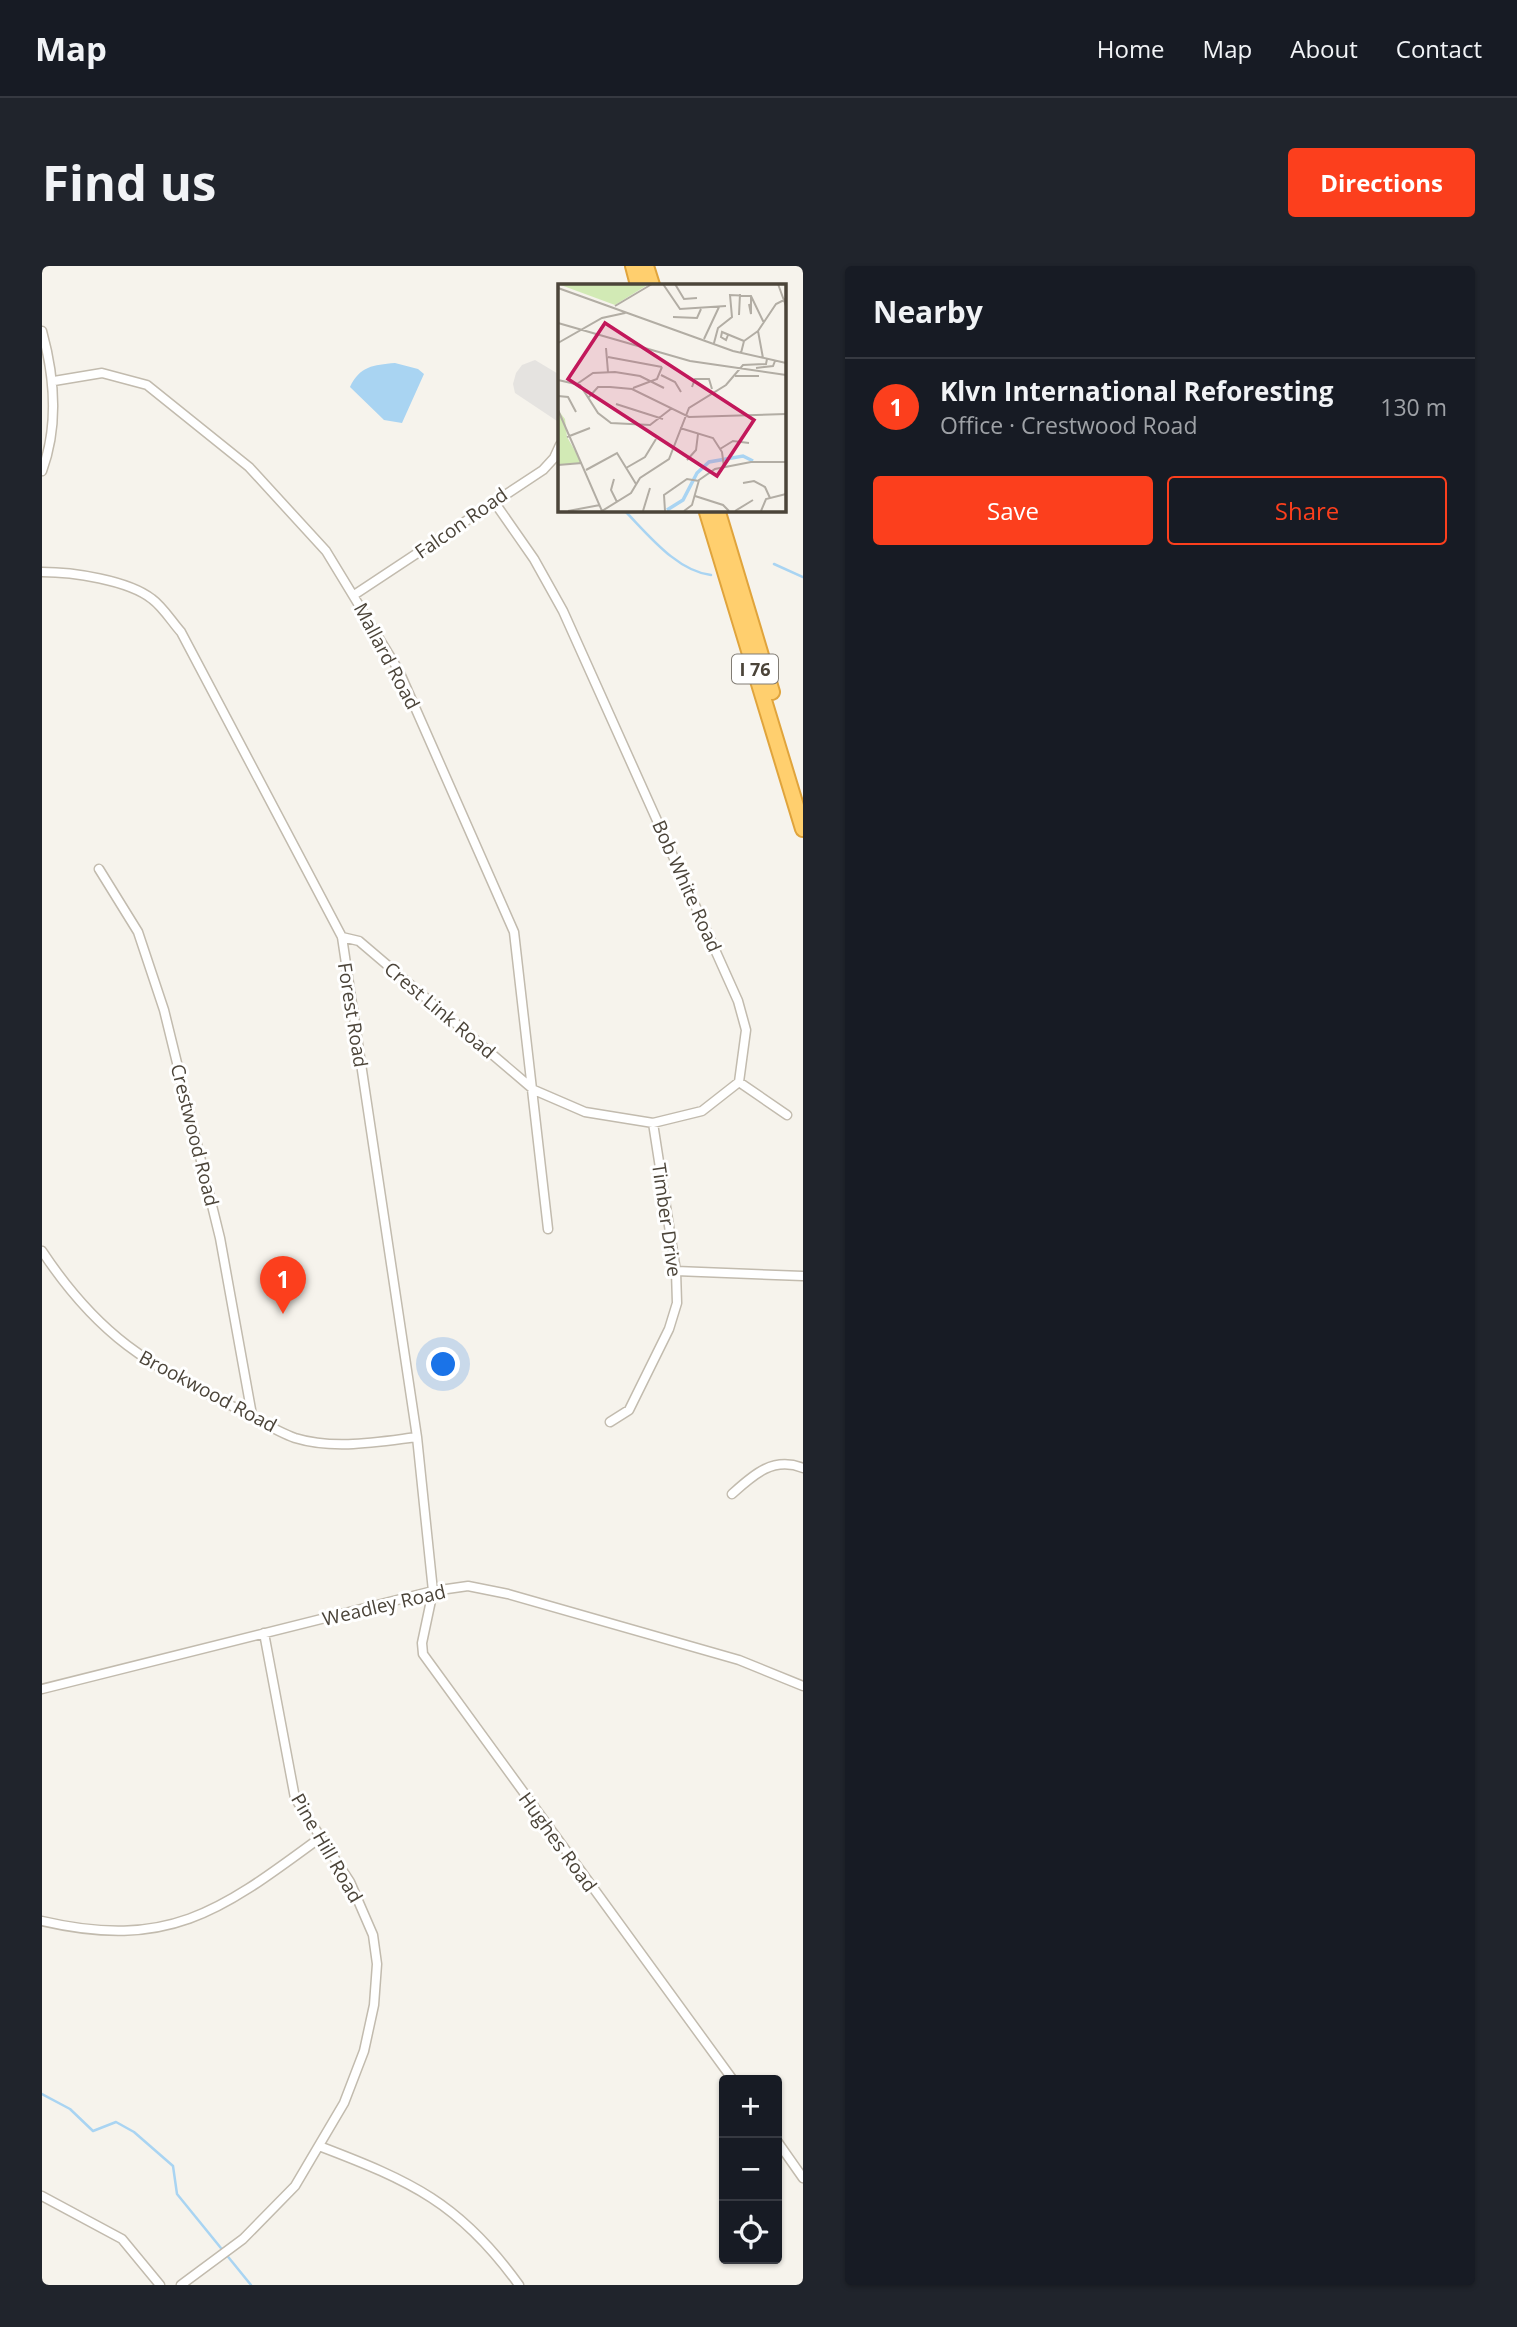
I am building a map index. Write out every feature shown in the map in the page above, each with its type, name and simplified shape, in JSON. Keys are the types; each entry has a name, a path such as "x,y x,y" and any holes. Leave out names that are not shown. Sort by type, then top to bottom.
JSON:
{"highway":[{"path":"632,266 638,284"},
{"path":"646,266 652,284"},
{"name":"I 76","path":"707,511 803,829"},
{"name":"I 76","path":"718,511 803,797"}],"street":[{"path":"42,331 54,381 54,418 42,471"},
{"name":"Mallard Road","path":"54,381 102,373 147,385 249,467 326,551 399,671 505,906 514,932 548,1229"},
{"name":"Falcon Road","path":"354,595 543,470 558,449"},
{"name":"Bob White Road","path":"495,503 534,559 563,611 738,1001 746,1030 738,1082"},
{"name":"Forest Road","path":"42,572 92,577 122,585 152,598 181,632 342,937 416,1437 433,1591"},
{"name":"Crestwood Road","path":"99,869 138,932 164,1010 219,1238 252,1415"},
{"name":"Crest Link Road","path":"342,937 359,941 534,1090"},
{"path":"534,1090 586,1112 653,1123 702,1111 738,1082 787,1115"},
{"name":"Timber Drive","path":"610,1422 629,1410 669,1329 677,1303 676,1271 653,1123"},
{"name":"Brookwood Road","path":"42,1251 68,1290 109,1332 144,1360 294,1437 325,1443 358,1444 416,1437"},
{"path":"676,1271 803,1276"},
{"path":"733,1494 755,1474 774,1464 803,1468"},
{"name":"Weadley Road","path":"42,1689 433,1591 468,1587 509,1594 739,1660 803,1686"},
{"name":"Hughes Road","path":"433,1591 422,1643 423,1654 430,1667 729,2075"},
{"name":"Pine Hill Road","path":"181,2285 243,2239 295,2186 344,2103 364,2052 374,2005 377,1964 373,1935 350,1882 295,1798 289,1779 264,1633"},
{"path":"42,1921 108,1931 180,1922 202,1915 243,1895 321,1837"},
{"path":"319,2146 387,2172 435,2197 468,2223 520,2285"},
{"path":"782,2148 803,2178"},
{"path":"42,2196 91,2220 133,2250 160,2285"}],"shaded area":[{"path":"535,360 558,374 558,422 515,393 513,384 522,365"}],"water":[{"path":"395,363 418,369 424,374 402,423 384,420 350,387 358,375 368,368"}],"waterway":[{"path":"625,511 674,559 698,572 711,575"},
{"path":"774,564 803,577"},
{"path":"42,2094 70,2109 93,2131 116,2122 134,2132 173,2166 177,2194 251,2285"}],"place":[{"name":"Klvn International Reforesting","path":"283,1314"}]}
